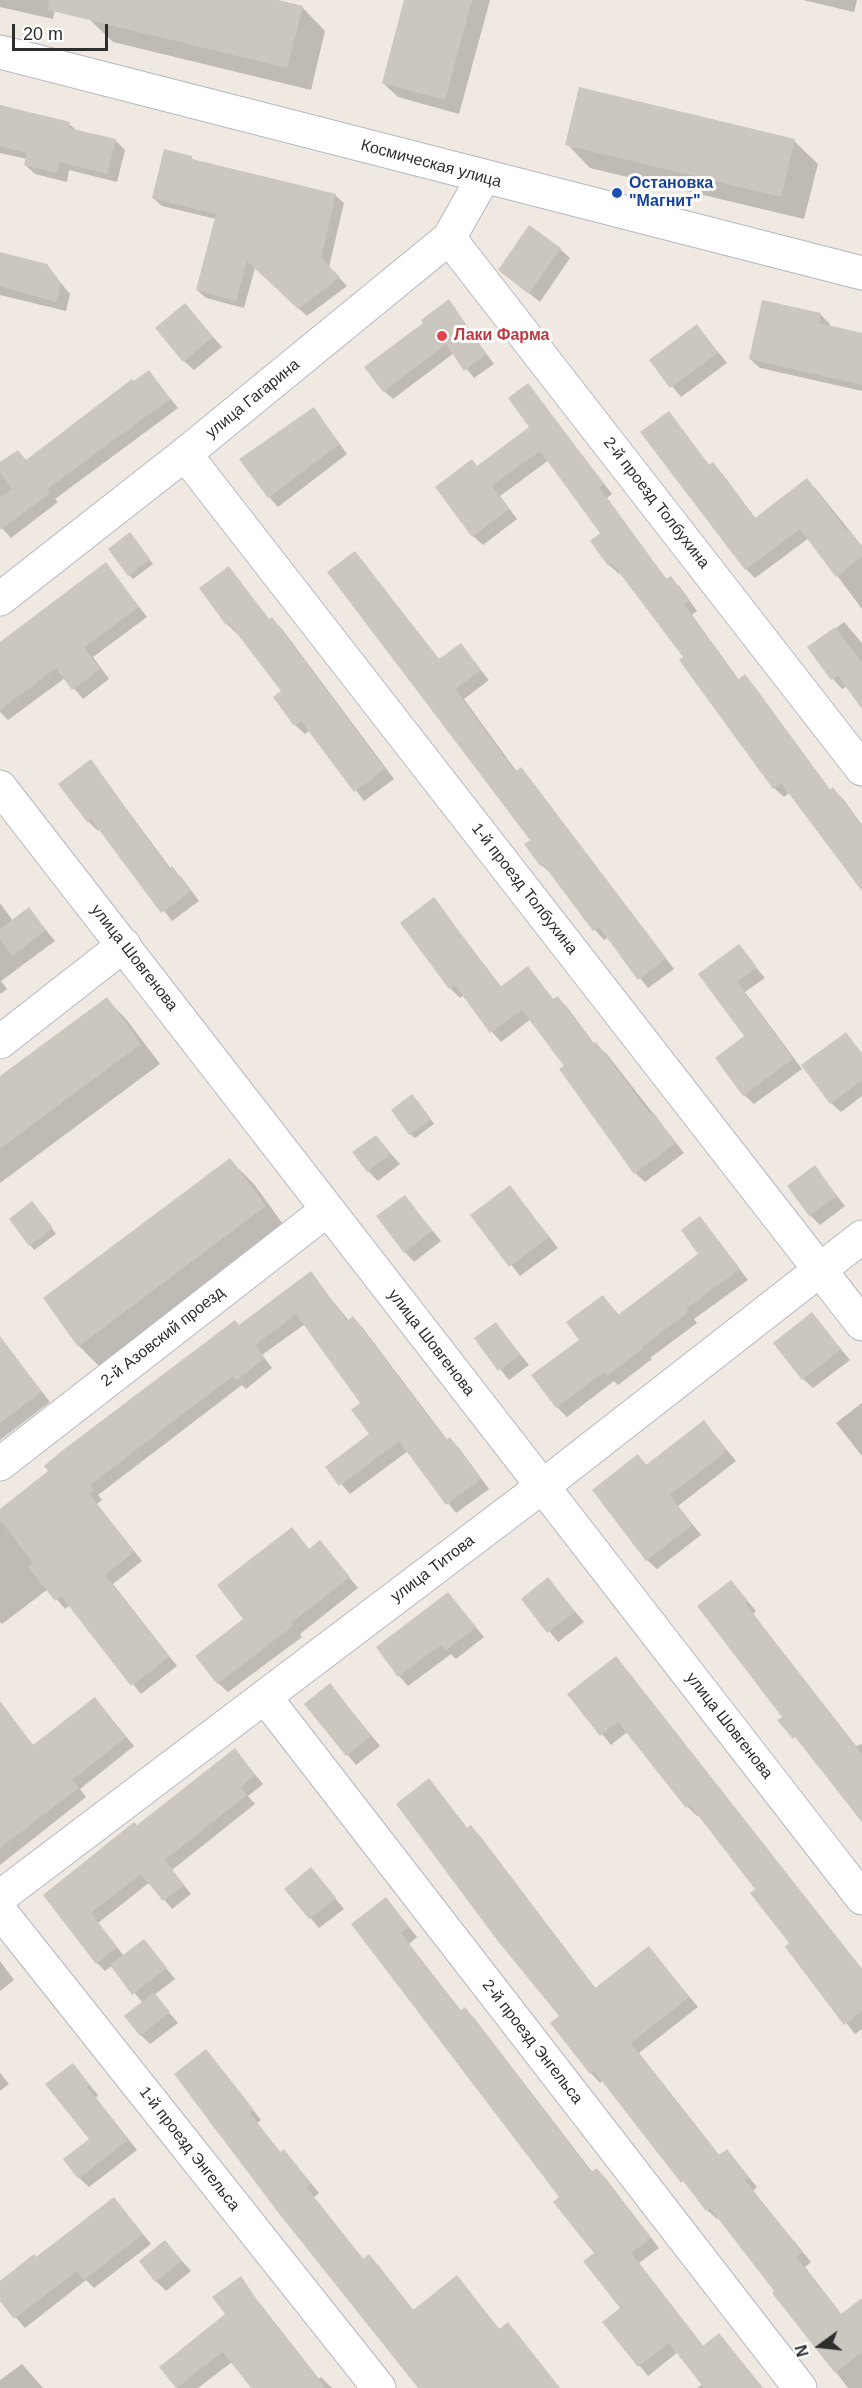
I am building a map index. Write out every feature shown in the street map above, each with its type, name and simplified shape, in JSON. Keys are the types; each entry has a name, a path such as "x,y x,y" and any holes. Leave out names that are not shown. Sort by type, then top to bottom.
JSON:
{"street":[{"name":"Космическая улица","path":"0,52 483,178 862,273"},
{"name":"улица Гагарина","path":"0,599 185,454 449,238 483,178"},
{"name":"2-й проезд Толбухина","path":"449,238 862,769"},
{"name":"1-й проезд Толбухина","path":"185,454 862,1324"},
{"name":"улица Шовгенова","path":"0,787 862,1898"},
{"path":"0,1042 124,945"},
{"name":"2-й Азовский проезд","path":"0,1464 327,1210"},
{"name":"улица Титова","path":"0,1897 543,1485 862,1237"},
{"name":"2-й проезд Энгельса","path":"265,1697 800,2388"},
{"name":"1-й проезд Энгельса","path":"0,1911 379,2388"}],"building":[{"path":"49,0 278,0 303,6 287,68 48,10"},
{"path":"404,0 472,0 445,100 382,83"},
{"path":"579,87 795,139 781,197 565,145"},
{"path":"0,105 70,122 68,128 116,139 107,174 60,162 57,173 24,165 27,153 0,146"},
{"path":"164,149 192,156 192,159 336,194 321,258 340,277 298,309 247,261 236,301 196,290 216,214 152,198"},
{"path":"529,225 561,248 529,294 498,270"},
{"path":"0,252 47,264 61,283 56,302 0,286"},
{"path":"449,299 486,354 464,371 446,344 383,392 364,367 423,323 421,320"},
{"path":"762,300 821,313 819,323 862,333 862,385 749,359"},
{"path":"185,303 213,337 183,362 155,328"},
{"path":"697,324 718,353 670,388 649,360"},
{"path":"149,370 170,399 47,489 50,493 0,530 0,498 12,489 0,472 0,462 18,450 26,460 132,379 134,381"},
{"path":"528,383 604,484 599,488 666,579 671,576 689,601 684,605 738,680 745,674 830,790 833,787 862,827 862,891 781,783 773,789 679,660 683,657 612,563 608,566 590,541 600,533 540,451 492,486 509,509 472,537 435,487 472,459 477,466 529,427 508,398"},
{"path":"314,407 339,444 268,498 239,459"},
{"path":"669,411 709,465 713,462 755,518 807,478 846,530 848,528 862,547 862,557 836,577 800,529 745,570 640,432"},
{"path":"130,532 150,559 128,576 108,549"},
{"path":"355,551 439,659 461,643 481,670 455,689 515,772 521,767 666,958 638,980 599,927 593,931 543,864 540,866 524,844 530,840 327,572"},
{"path":"106,562 139,607 84,647 100,669 72,690 56,668 0,710 0,642"},
{"path":"229,566 269,620 272,617 385,769 354,792 301,721 294,726 273,697 281,691 229,623 226,625 199,588"},
{"path":"835,627 862,663 862,709 838,676 831,680 807,647"},
{"path":"91,759 169,869 172,866 191,891 161,913 91,819 87,822 58,784"},
{"path":"434,897 500,987 528,966 553,999 558,996 593,1044 596,1042 650,1114 653,1112 676,1143 634,1174 559,1069 564,1066 522,1010 490,1033 455,985 449,989 400,923"},
{"path":"29,907 46,930 13,956 0,939 0,929"},
{"path":"739,944 757,967 737,982 793,1059 743,1096 715,1058 744,1036 698,974"},
{"path":"107,997 141,1044 0,1149 0,1076"},
{"path":"846,1032 862,1054 862,1080 830,1104 801,1065"},
{"path":"412,1094 431,1119 409,1135 391,1110"},
{"path":"376,1135 391,1154 367,1172 352,1152"},
{"path":"230,1158 266,1206 78,1347 43,1298"},
{"path":"815,1165 837,1196 809,1216 787,1186"},
{"path":"510,1185 549,1237 509,1267 470,1215"},
{"path":"405,1195 432,1231 404,1253 376,1216"},
{"path":"32,1201 53,1228 29,1246 9,1219"},
{"path":"700,1216 740,1269 686,1309 688,1312 642,1347 643,1349 607,1376 604,1372 556,1408 531,1375 579,1340 566,1322 603,1295 618,1315 698,1254 681,1230"},
{"path":"311,1271 347,1321 353,1316 446,1440 450,1437 481,1479 446,1505 399,1441 339,1486 325,1467 369,1434 351,1410 360,1403 296,1314 255,1345 265,1358 236,1381 233,1376 90,1485 94,1490 89,1494 134,1552 105,1575 169,1657 131,1686 61,1596 55,1601 28,1567 33,1563 0,1520 0,1509 48,1471 44,1466 63,1450 235,1320 239,1325"},
{"path":"812,1312 841,1349 802,1380 773,1343"},
{"path":"496,1322 520,1355 498,1371 474,1338"},
{"path":"0,1336 42,1392 0,1423"},
{"path":"704,1420 727,1451 670,1495 692,1525 646,1561 592,1490 638,1454 646,1465"},
{"path":"292,1527 309,1549 320,1540 350,1577 291,1623 293,1626 217,1684 195,1656 243,1619 217,1585"},
{"path":"548,1577 575,1612 547,1633 521,1599"},
{"path":"731,1580 748,1601 745,1603 862,1755 862,1822 795,1737 793,1739 777,1720 782,1717 697,1606"},
{"path":"448,1592 476,1627 446,1650 441,1645 398,1677 376,1647"},
{"path":"616,1656 862,1969 862,2011 844,2025 785,1947 789,1943 750,1893 755,1889 690,1805 686,1808 618,1722 600,1736 567,1694"},
{"path":"330,1683 371,1736 346,1756 304,1704"},
{"path":"95,1697 126,1737 72,1780 79,1788 0,1848 0,1701 33,1745"},
{"path":"235,1748 255,1775 241,1787 247,1795 165,1860 184,1885 163,1901 141,1874 91,1913 117,1947 96,1964 43,1895 134,1822 137,1825"},
{"path":"429,1778 467,1828 471,1825 595,1988 649,1946 689,1997 631,2043 719,2155 727,2149 749,2177 745,2180 802,2252 796,2257 841,2314 862,2298 862,2352 835,2373 772,2293 774,2291 710,2208 706,2211 683,2181 681,2183 594,2071 590,2074 550,2023 559,2016 497,1940 396,1804"},
{"path":"311,1867 336,1898 309,1919 284,1889"},
{"path":"386,1897 409,1927 401,1933 460,2011 465,2007 591,2172 597,2168 651,2238 631,2253 703,2346 719,2333 763,2388 704,2388 669,2343 638,2367 602,2322 620,2308 583,2261 594,2253 553,2202 559,2197 351,1924"},
{"path":"144,1939 167,1968 132,1995 110,1965"},
{"path":"154,1992 170,2012 140,2036 124,2016"},
{"path":"206,2049 254,2110 250,2113 280,2152 284,2149 311,2184 306,2187 363,2259 369,2254 413,2310 457,2275 499,2329 508,2322 560,2388 418,2388 277,2211 174,2074"},
{"path":"73,2063 90,2085 87,2087 128,2140 78,2179 63,2159 89,2139 45,2084"},
{"path":"114,2197 143,2234 84,2280 77,2271 14,2319 0,2301 0,2281 34,2254 36,2257"},
{"path":"165,2240 182,2261 155,2282 139,2261"},
{"path":"241,2276 325,2388 251,2388 223,2352 176,2388 159,2367 225,2314 212,2297"}],"place":[{"name":"Остановка \"Магнит\"","path":"617,193"},
{"name":"Лаки Фарма","path":"442,336"}]}
